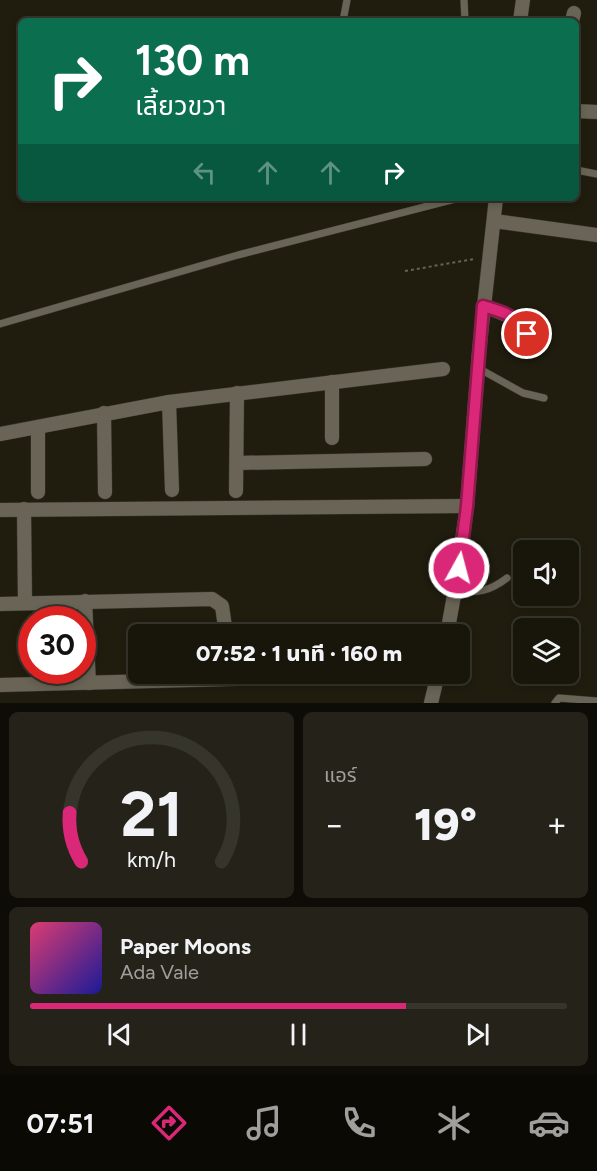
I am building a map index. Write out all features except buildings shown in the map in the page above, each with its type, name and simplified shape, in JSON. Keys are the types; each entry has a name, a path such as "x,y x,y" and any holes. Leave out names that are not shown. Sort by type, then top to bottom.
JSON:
{"street":[{"path":"520,18 523,0"},
{"path":"579,111 597,112"},
{"path":"449,624 455,590 461,506 496,201"},
{"path":"494,221 597,235"},
{"path":"483,306 517,320 537,348"},
{"path":"0,434 170,402 443,369"},
{"path":"332,382 332,438"},
{"path":"236,492 237,393"},
{"path":"170,402 172,490"},
{"path":"104,414 105,492"},
{"path":"38,428 38,492"},
{"path":"237,463 425,459"},
{"path":"0,510 461,506"},
{"path":"24,509 25,603"},
{"path":"0,604 212,599 222,606 225,624"},
{"path":"85,602 85,606"},
{"path":"96,683 128,681"},
{"path":"0,686 59,684"},
{"path":"431,703 436,684"}],"lane":[{"path":"344,18 347,0"},
{"path":"464,0 465,18"},
{"path":"579,171 597,174"},
{"path":"0,324 238,255 447,201"},
{"path":"478,368 523,393 543,398"},
{"path":"455,590 472,593 486,591 507,578"},
{"path":"555,703 559,698 566,697 597,701"}],"path":[{"path":"405,271 468,260 489,259"}],"route":[{"path":"459,568 467,506 483,306 517,320 527,334"}]}
